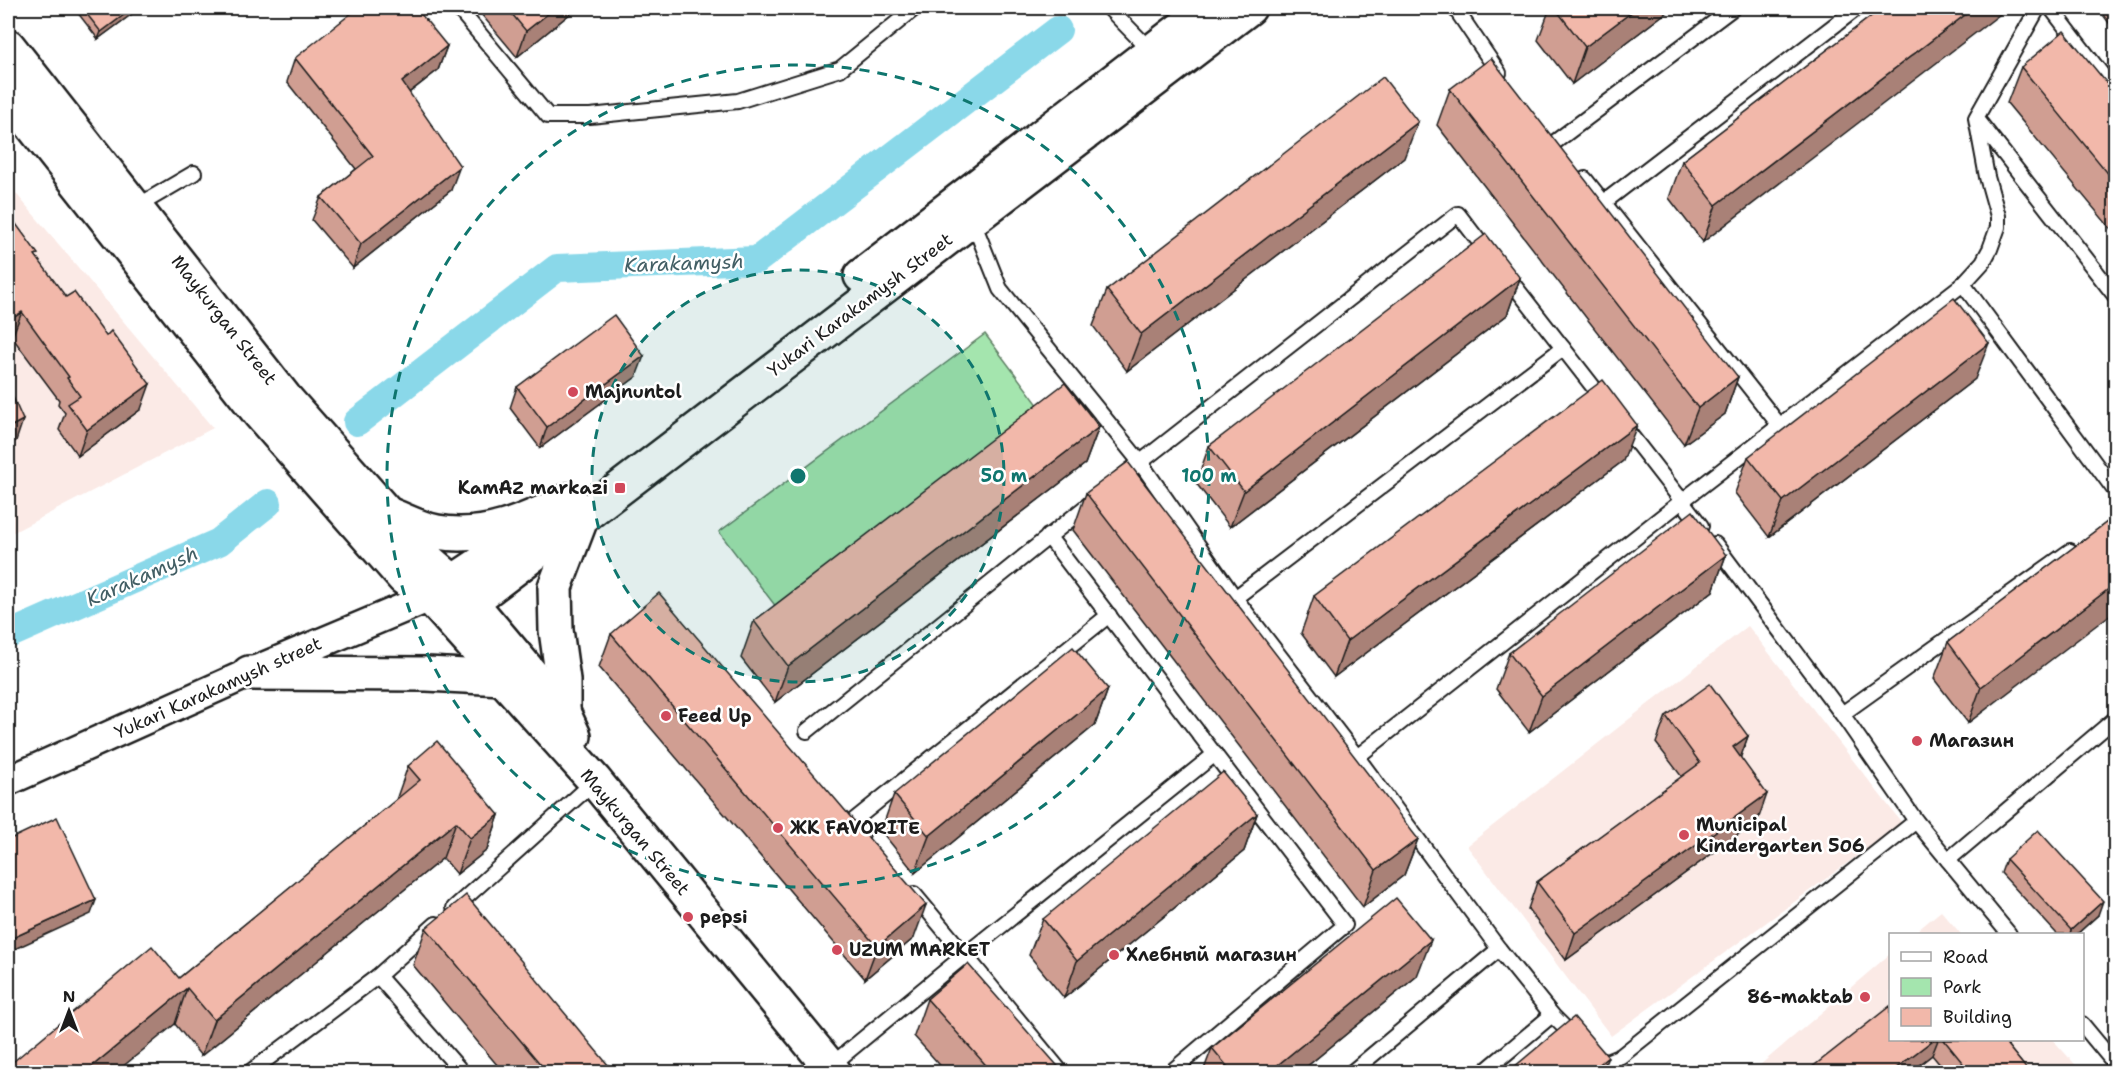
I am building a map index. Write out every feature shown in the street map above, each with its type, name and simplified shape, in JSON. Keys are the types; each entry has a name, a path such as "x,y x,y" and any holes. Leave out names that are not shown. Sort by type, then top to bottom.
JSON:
{"main road":[{"name":"Yukari Karakamysh Street","path":"1160,60 1208,8"},
{"name":"Yukari Karakamysh Street","path":"452,594 515,542 576,509 1160,60 1249,8"},
{"name":"Maykurgan Street","path":"8,46 136,207 272,406"},
{"name":"Maykurgan Street","path":"8,95 272,406 371,510 430,562 503,678 594,781 832,1070"},
{"path":"371,510 436,532 467,534 498,530 576,509 555,587 556,630 563,680 562,712"},
{"name":"Maykurgan Street","path":"452,594 562,712 594,781"},
{"path":"249,673 427,674 503,678"}],"street":[{"name":"Yukari Karakamysh street","path":"8,781 249,673 452,594"}],"lane":[{"path":"458,8 548,116 590,116 738,101 840,69 915,8"},
{"path":"1109,8 1160,60"},
{"path":"1455,8 1506,81"},
{"path":"1555,142 1733,8"},
{"path":"1603,203 1857,8"},
{"path":"1357,756 1963,284 1983,262 1998,227 1998,216 1987,177 1976,118 2038,8"},
{"path":"2051,8 2115,93"},
{"path":"1976,118 2115,297"},
{"path":"1576,168 1780,426"},
{"path":"136,207 194,173"},
{"path":"964,210 1000,289 1140,462 1235,598 1357,756 1499,949 1551,1015 1604,1063 1621,1056 1916,821"},
{"path":"807,731 1140,462 1458,214 1682,501 1842,714 1916,821 2008,933"},
{"path":"1963,284 2115,492"},
{"path":"1235,598 1563,348"},
{"path":"1048,536 1345,926 1171,1072"},
{"path":"1842,714 2078,545"},
{"path":"875,848 852,822 1109,615"},
{"path":"1948,860 2115,718"},
{"path":"832,1070 965,955 1215,754"},
{"path":"250,1072 378,976 594,781"},
{"path":"905,884 1061,1072"},
{"path":"1352,1072 1499,949"},
{"path":"378,976 462,1072"},
{"path":"1484,1072 1551,1015"},
{"path":"2084,1026 2115,1065"}],"shaded area":[{"path":"8,184 213,428 8,535"},
{"name":"Municipal Kindergarten 506","path":"1748,626 1902,823 1611,1036 1467,846"},
{"path":"1941,911 1960,933 1914,933"},
{"name":"86-maktab","path":"1889,955 1889,1041 2054,1041 2082,1072 1752,1072"}],"green space":[{"path":"985,334 1045,414 780,612 719,532"}],"building":[{"path":"82,8 133,8 101,32"},
{"path":"358,8 416,8 447,46 402,82 460,166 361,244 321,197 373,156 295,58"},
{"path":"507,8 555,8 526,31"},
{"path":"1555,8 1637,8 1585,47"},
{"path":"1882,8 1974,8 1716,205 1682,161"},
{"path":"2064,31 2115,93 2115,182 2021,67"},
{"path":"1491,58 1738,377 1698,408 1450,89"},
{"path":"1383,77 1418,122 1141,334 1107,290"},
{"path":"8,213 66,297 74,292 106,336 111,331 150,384 87,430 68,404 80,396 22,312 8,321"},
{"path":"1486,234 1520,278 1244,491 1209,446"},
{"path":"1954,298 1989,343 1783,501 1748,457"},
{"path":"614,315 644,356 547,427 517,387"},
{"path":"1603,380 1637,425 1347,641 1314,596"},
{"path":"1065,383 1099,427 788,666 754,621"},
{"path":"8,386 23,420 8,428"},
{"path":"1128,462 1418,839 1376,870 1086,493"},
{"path":"1693,511 1726,555 1542,696 1509,653"},
{"path":"2115,516 2115,584 1981,687 1948,642"},
{"path":"659,593 926,905 877,947 611,634"},
{"path":"1073,647 1108,689 929,836 894,794"},
{"path":"1710,684 1748,736 1733,747 1767,794 1575,933 1537,882 1700,763 1666,716"},
{"path":"437,741 499,815 470,838 456,822 214,1020 187,988 85,1072 8,1072 8,1066 152,946 179,978 420,780 408,766"},
{"path":"1223,772 1257,814 1077,961 1043,919"},
{"path":"57,817 96,900 8,940 8,840"},
{"path":"2038,830 2103,901 2071,930 2006,859"},
{"path":"466,895 614,1072 547,1072 426,928"},
{"path":"1396,898 1431,940 1269,1072 1232,1072 1212,1048"},
{"path":"968,964 1063,1072 992,1072 927,999"},
{"path":"1889,1007 1889,1041 1932,1041 1891,1072 1806,1072"},
{"path":"1574,1017 1608,1057 1590,1072 1508,1072"},
{"path":"1945,1041 2004,1041 2029,1072 1970,1072"}],"waterway":[{"name":"Karakamysh","path":"357,422 557,268 757,260 1058,30"},
{"name":"Karakamysh","path":"8,635 219,542 268,503"}],"place":[{"name":"Majnuntol","path":"573,392"},
{"name":"KamAZ markazi","path":"620,488"},
{"name":"Feed Up","path":"666,716"},
{"name":"Магазин","path":"1917,741"},
{"name":"ЖК FAVORITE","path":"778,828"},
{"name":"Municipal Kindergarten 506","path":"1684,835"},
{"name":"pepsi","path":"688,917"},
{"name":"UZUM MARKET","path":"837,950"},
{"name":"Хлебный магазин","path":"1114,955"},
{"name":"86-maktab","path":"1865,997"}]}
